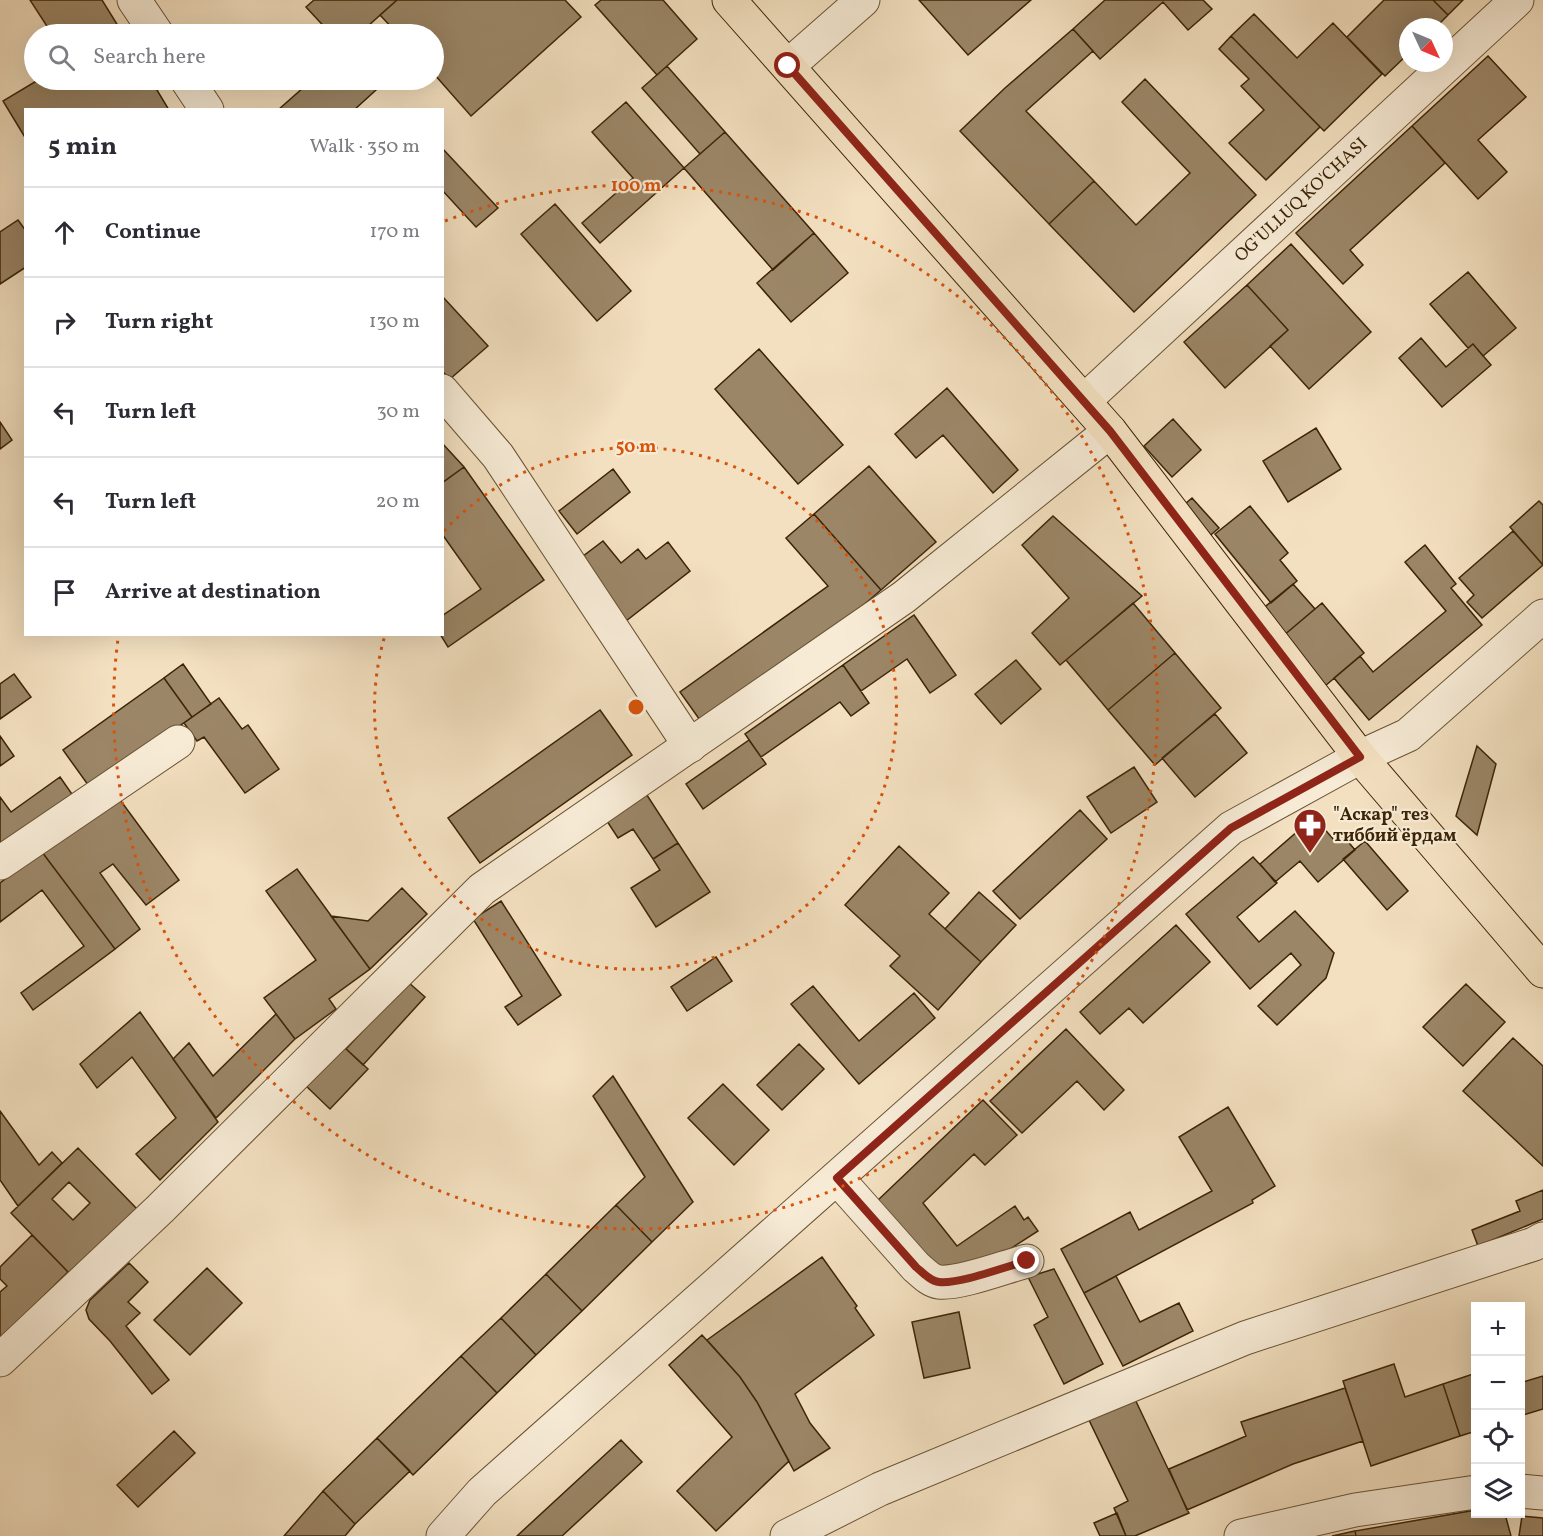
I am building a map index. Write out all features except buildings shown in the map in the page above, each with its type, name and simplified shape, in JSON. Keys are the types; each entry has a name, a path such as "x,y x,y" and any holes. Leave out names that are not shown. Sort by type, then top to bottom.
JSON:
{"main road":[{"path":"729,0 1110,431 1360,757 1543,971"}],"street":[{"path":"134,0 150,24"},
{"path":"788,66 863,0"},
{"name":"OG'ULLUQ KO'CHASI","path":"1084,401 1517,0"},
{"path":"194,90 206,108"},
{"path":"444,393 498,456 690,746"},
{"path":"0,1360 160,1209 482,889 904,597 1110,431"},
{"path":"443,1536 482,1492 1231,828 1360,757 1408,735 1543,616"},
{"path":"0,863 178,742"},
{"path":"837,1178 916,1267 926,1276 938,1282 962,1279 1027,1261"},
{"path":"787,1536 880,1489 1245,1338 1534,1244 1543,1239"},
{"path":"1525,1491 1543,1493"},
{"path":"1241,1536 1355,1510 1471,1493"}],"place":[{"name":"\"Аскар\" тез тиббий ёрдам","path":"1310,854"}],"route":[{"path":"788,66 1110,431 1360,757 1231,828 837,1178 916,1267 926,1276 938,1282 962,1279 1027,1261"}]}
